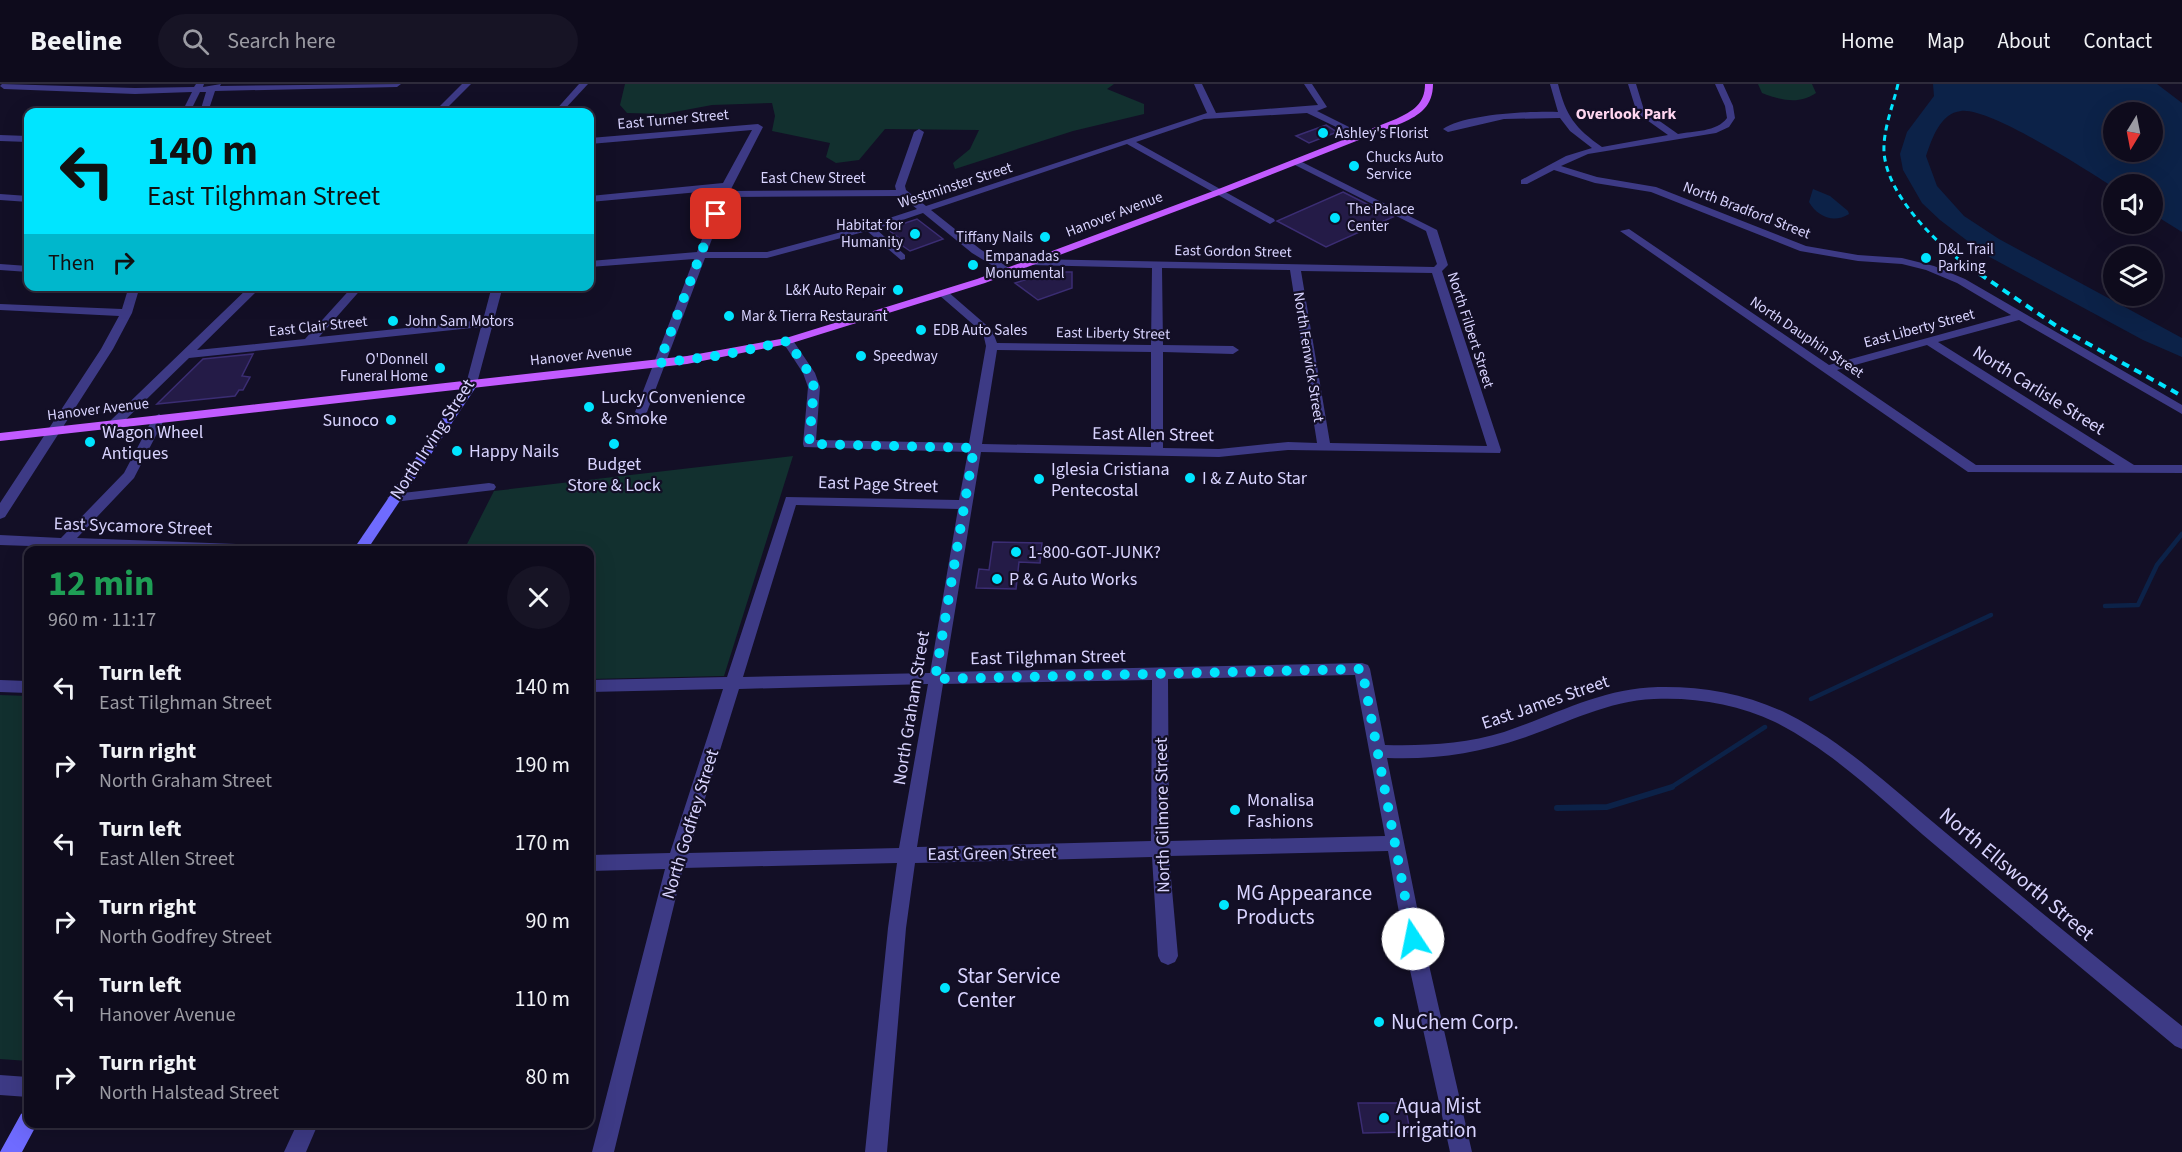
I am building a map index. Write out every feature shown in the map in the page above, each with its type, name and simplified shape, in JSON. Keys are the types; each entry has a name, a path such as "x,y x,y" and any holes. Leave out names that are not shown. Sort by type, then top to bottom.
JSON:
{"main road":[{"name":"Hanover Avenue","path":"0,437 659,363 724,355 788,341 1008,272 1399,121 1424,106 1430,95 1429,84"},
{"name":"North Irving Street","path":"363,546 472,384"},
{"path":"10,1152 24,1128"}],"street":[{"path":"4,86 135,91 197,87 397,84"},
{"path":"442,108 467,84"},
{"path":"562,108 584,84"},
{"path":"1198,84 1212,114 1308,110 1323,107 1308,84"},
{"path":"1554,84 1561,115 1571,129 1599,150"},
{"path":"1632,84 1640,111 1675,136"},
{"path":"1524,182 1569,158 1599,150 1716,130 1726,125 1731,118 1729,106 1719,84"},
{"path":"188,108 197,87"},
{"path":"206,108 214,87"},
{"path":"1308,110 1360,135"},
{"path":"1448,129 1480,120 1525,113 1561,115"},
{"name":"Westminster Street","path":"700,255 767,255 869,228 1212,114"},
{"name":"East Turner Street","path":"594,141 758,127 725,190"},
{"path":"919,132 900,186 902,193 1008,272"},
{"path":"0,138 24,139"},
{"path":"1130,142 1270,221"},
{"name":"North Filbert Street","path":"1296,162 1433,232 1443,265 1436,270 1495,450"},
{"name":"North Bradford Street","path":"1555,167 1595,180 1653,189 1803,249 1837,256 1902,261 1930,268 1961,280 2182,410"},
{"path":"641,412 725,190"},
{"name":"East Chew Street","path":"594,199 725,190 902,193"},
{"path":"0,197 24,199"},
{"path":"869,228 901,257"},
{"name":"North Dauphin Street","path":"1625,231 1973,469 2131,469"},
{"path":"594,264 700,255"},
{"name":"East Gordon Street","path":"1031,262 1436,270"},
{"path":"1157,265 1157,452"},
{"path":"0,267 24,269"},
{"name":"North Fenwick Street","path":"1295,267 1324,446"},
{"path":"0,514 107,349 126,313 133,291"},
{"path":"115,423 252,291"},
{"path":"309,342 355,291"},
{"name":"North Irving Street","path":"472,384 497,291"},
{"path":"943,294 988,332 992,346"},
{"path":"0,307 126,313"},
{"name":"East Liberty Street","path":"1827,369 2020,316"},
{"name":"East Clair Street","path":"186,355 488,323"},
{"name":"East Allen Street","path":"788,341 809,373 814,387 809,444 1219,453 1273,447 1324,446 1495,450"},
{"name":"North Carlisle Street","path":"1928,341 2131,469"},
{"name":"East Liberty Street","path":"992,346 1233,350"},
{"name":"North Graham Street","path":"876,1152 897,928 907,855 992,346"},
{"path":"65,542 129,475 159,418"},
{"path":"2131,469 2182,470"},
{"path":"394,498 489,487"},
{"name":"East Page Street","path":"791,500 964,505"},
{"name":"North Godfrey Street","path":"603,1152 677,861 791,500"},
{"name":"East Sycamore Street","path":"0,540 164,546"},
{"name":"East Tilghman Street","path":"594,686 1362,669 1377,752"},
{"name":"North Gilmore Street","path":"1160,674 1160,849 1168,956"},
{"path":"0,686 24,687"},
{"name":"East James Street","path":"1377,752 1433,752 1477,746 1616,698 1639,694 1675,693 1701,695 1749,706 1782,718 1823,744"},
{"name":"North Ellsworth Street","path":"1823,744 2182,1039"},
{"path":"1377,752 1435,1041 1461,1152"},
{"name":"East Green Street","path":"594,863 1394,843"},
{"path":"0,1085 24,1087"},
{"path":"295,1152 305,1128"}],"green space":[{"path":"625,84 1114,84 1107,89 1144,104 1144,114 1073,131 955,169 953,163 970,149 979,130 885,129 859,160 836,163 826,157 830,143 772,131 775,116 772,103 712,105 664,114 627,113 620,105"},
{"path":"1758,84 1812,84 1816,93 1796,100 1776,98 1762,93"},
{"path":"793,456 724,676 594,679 594,546 466,546 494,491"},
{"path":"0,695 24,696 24,1061 0,1059"}],"water":[{"path":"1933,84 2157,84 2182,103 2182,232 2163,220 2163,174 2103,174 2103,181 2038,141 1975,112 1961,111 1948,116 1938,128 1926,156 1937,186 1964,216 1999,239 2103,295 2103,306 2123,306 2182,338 2182,357 2143,340 1986,255 1940,220 1922,203 1903,170 1900,154 1907,132 1934,96"},
{"path":"1813,189 1830,196 1849,214 1837,218 1821,215 1809,202"}],"building":[{"name":"Ashley's Florist","path":"1326,125 1337,132 1309,143 1296,136"},
{"name":"The Palace Center","path":"1343,192 1393,217 1326,247 1277,221"},
{"name":"Habitat for Humanity","path":"917,219 943,239 910,251 897,242 902,240 887,229"},
{"path":"1049,272 1072,272 1072,288 1038,300 1015,283"},
{"path":"253,354 242,376 250,377 243,390 239,390 235,396 157,404 203,359"},
{"path":"993,542 1042,543 1040,563 1019,562 1016,589 976,588 979,569 989,570"},
{"name":"Aqua Mist Irrigation","path":"1358,1103 1405,1103 1410,1132 1363,1133"}],"waterway":[{"path":"2105,606 2138,605 2157,565 2182,534"},
{"path":"1811,699 1991,615"},
{"path":"1671,787 1765,727"},
{"path":"1557,808 1607,807 1671,787"}],"railway":[{"path":"1898,84 1885,135 1884,152 1887,169 1904,202 1916,217 1943,246 1970,268"},
{"path":"1968,266 2058,327 2182,396"}],"place":[{"name":"Ashley's Florist","path":"1323,133"},
{"name":"Chucks Auto Service","path":"1354,166"},
{"name":"The Palace Center","path":"1335,218"},
{"name":"Habitat for Humanity","path":"915,234"},
{"name":"Tiffany Nails","path":"1045,237"},
{"name":"D&L Trail Parking","path":"1926,258"},
{"name":"Empanadas Monumental","path":"973,265"},
{"name":"L&K Auto Repair","path":"898,290"},
{"name":"Mar & Tierra Restaurant","path":"729,316"},
{"name":"John Sam Motors","path":"393,321"},
{"name":"EDB Auto Sales","path":"921,330"},
{"name":"Speedway","path":"861,356"},
{"name":"O'Donnell Funeral Home","path":"440,368"},
{"name":"Lucky Convenience & Smoke","path":"589,407"},
{"name":"Sunoco","path":"391,420"},
{"name":"Wagon Wheel Antiques","path":"90,442"},
{"name":"Budget Store & Lock","path":"614,444"},
{"name":"Happy Nails","path":"457,451"},
{"name":"I & Z Auto Star","path":"1190,478"},
{"name":"Iglesia Cristiana Pentecostal","path":"1039,479"},
{"name":"1-800-GOT-JUNK?","path":"1016,552"},
{"name":"P & G Auto Works","path":"997,579"},
{"name":"Monalisa Fashions","path":"1235,810"},
{"name":"MG Appearance Products","path":"1224,905"},
{"name":"Star Service Center","path":"945,988"},
{"name":"NuChem Corp.","path":"1379,1022"},
{"name":"Aqua Mist Irrigation","path":"1384,1118"}],"district":[{"name":"Overlook Park","path":"1626,113"}],"route":[{"path":"716,214 659,363 724,355 788,341 813,380 809,444 974,448 935,679 1362,669 1413,939"}]}
